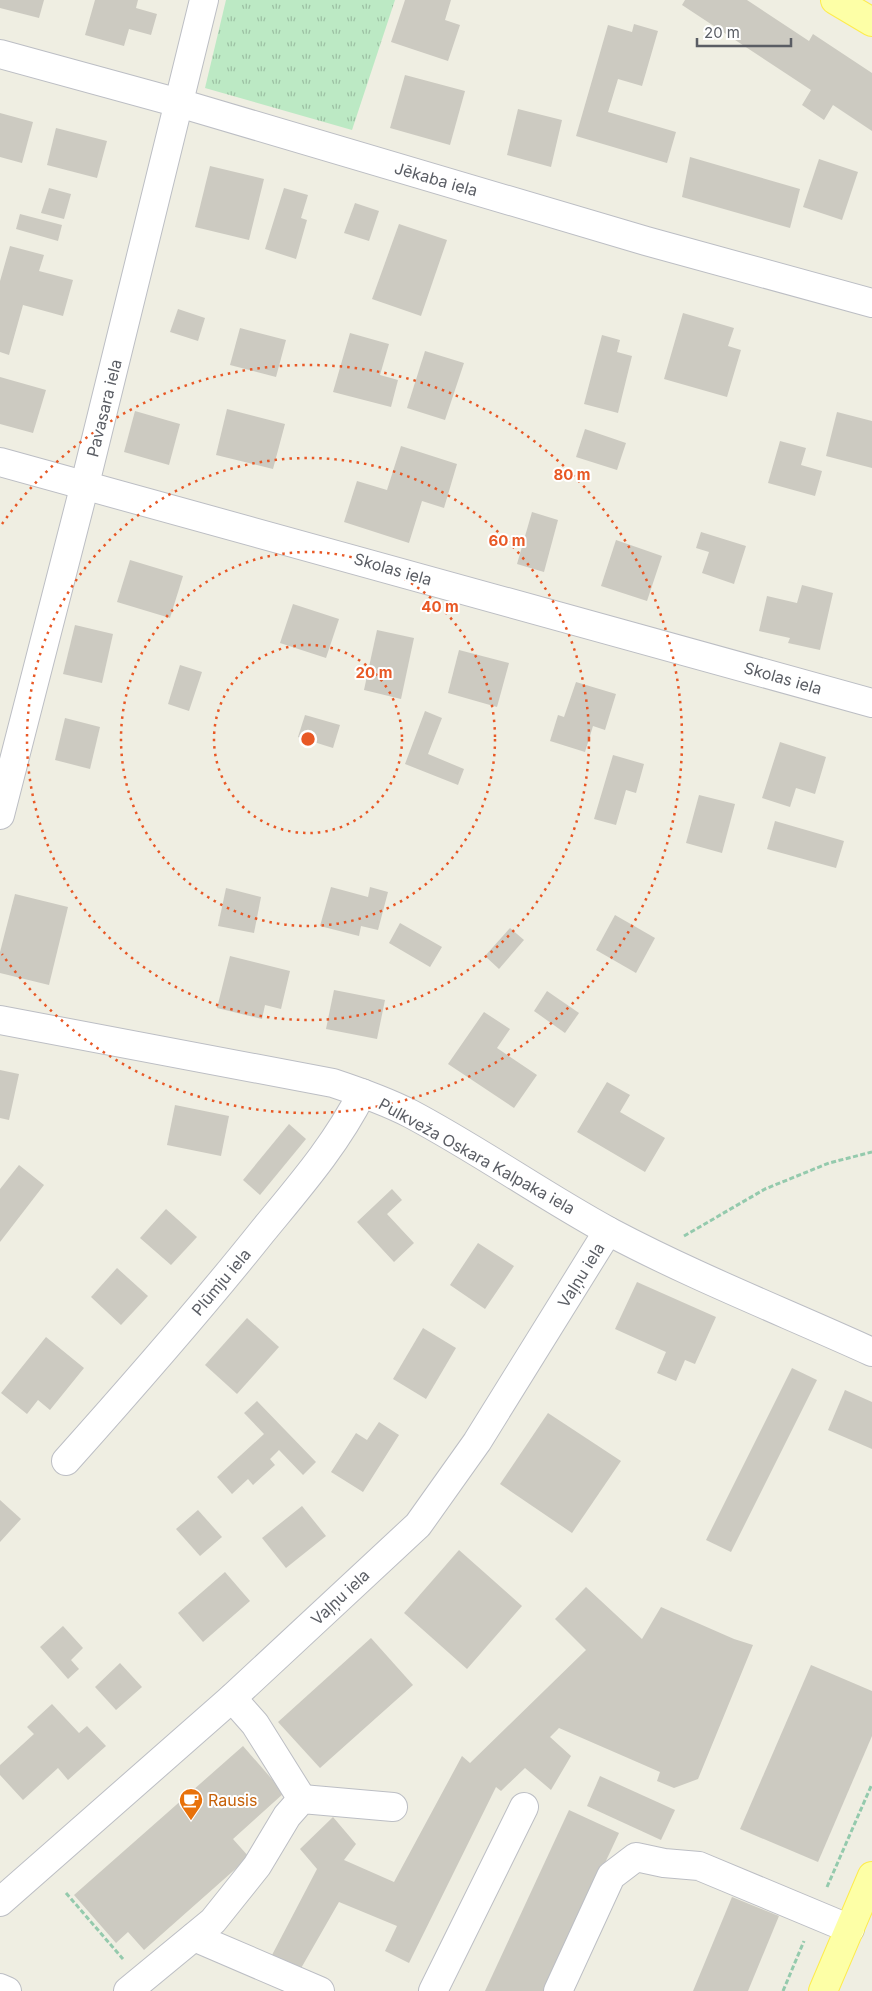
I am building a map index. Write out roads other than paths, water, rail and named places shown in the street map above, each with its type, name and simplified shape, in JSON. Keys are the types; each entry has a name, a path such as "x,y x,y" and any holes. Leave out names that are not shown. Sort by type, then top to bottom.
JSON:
{"main road":[{"path":"835,0 872,22"},
{"path":"829,1989 850,1929 872,1876"}],"street":[{"name":"Pavasara iela","path":"0,814 85,484 204,0"},
{"name":"Jēkaba iela","path":"0,54 179,103 646,241 872,303"},
{"name":"Skolas iela","path":"0,462 872,703"},
{"name":"Pulkveža Oskara Kalpaka iela","path":"0,1020 324,1081 384,1101 419,1119 608,1231 698,1276 872,1352"},
{"name":"Plūmju iela","path":"66,1460 158,1358 314,1169 348,1121 362,1093"},
{"name":"Vaļņu iela","path":"0,1902 232,1698 418,1525 477,1442 608,1231"},
{"path":"232,1698 255,1724 302,1799"},
{"path":"302,1799 393,1807"},
{"path":"135,1986 213,1921 257,1866 287,1816 302,1799"},
{"path":"433,1991 524,1807"},
{"path":"558,1991 611,1876 636,1857 664,1863 700,1866 850,1929"},
{"path":"194,1937 320,1991"},
{"path":"0,1988 7,1991"}],"place":[{"name":"Rausis","path":"191,1821"}]}
